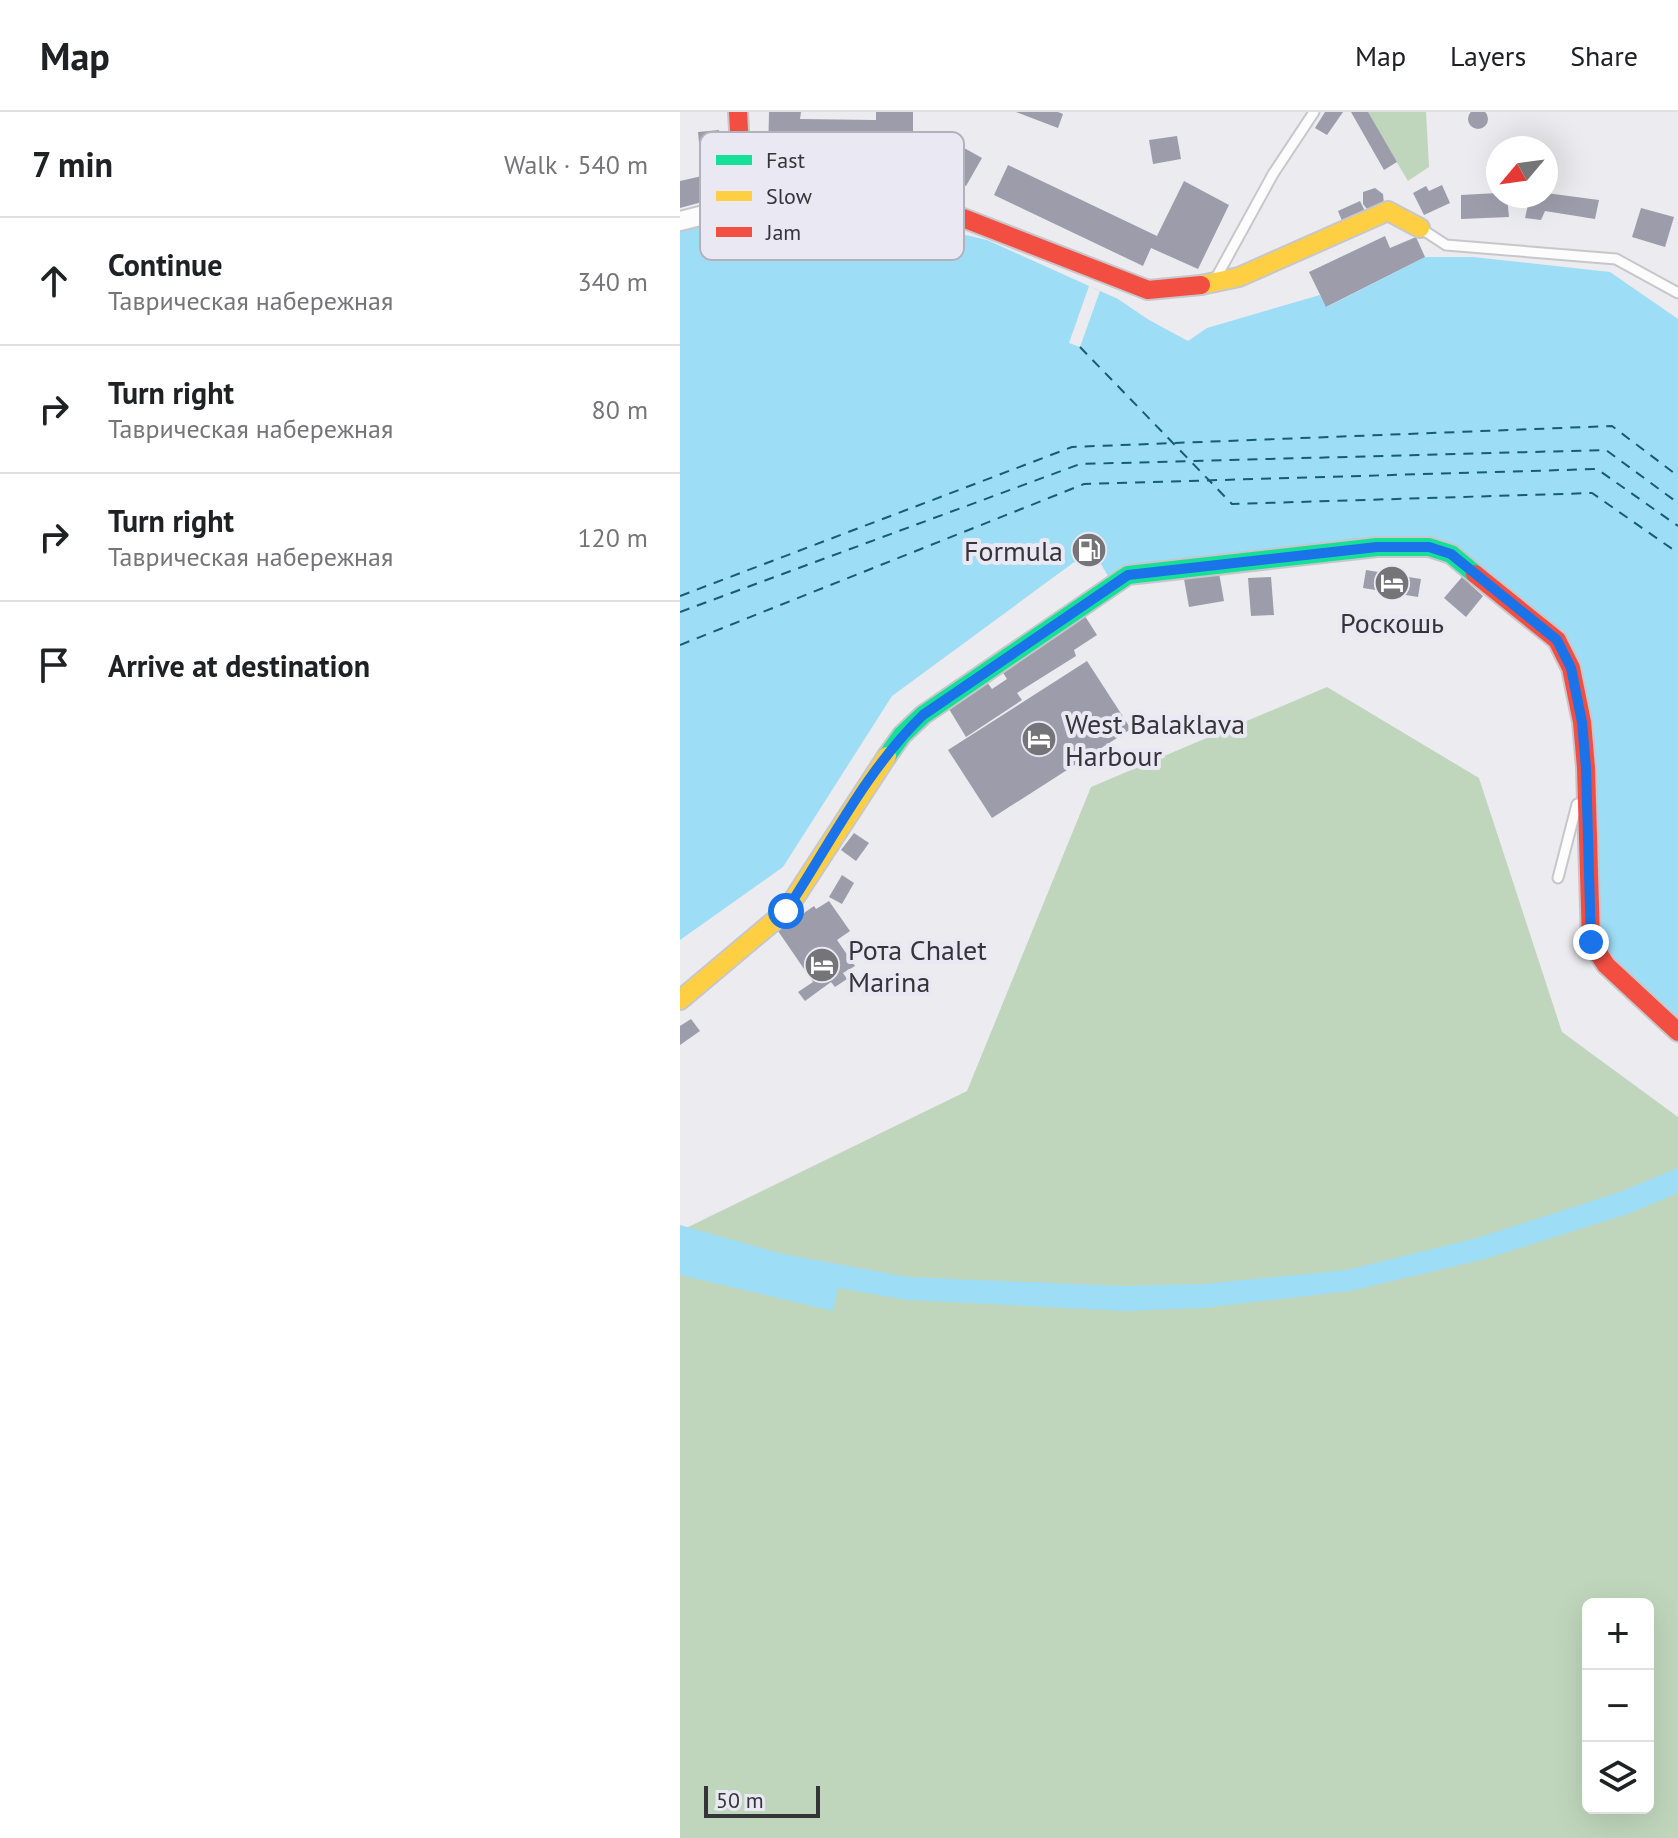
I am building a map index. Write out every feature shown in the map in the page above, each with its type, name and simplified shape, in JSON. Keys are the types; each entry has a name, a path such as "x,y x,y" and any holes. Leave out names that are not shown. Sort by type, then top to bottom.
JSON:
{"street":[{"path":"738,112 739,132"},
{"path":"964,218 1148,290 1213,284 1251,272 1388,211 1420,228"},
{"path":"680,221 700,216"},
{"path":"680,1000 786,911 902,735 923,715 1128,575 1377,547 1429,547 1451,554 1557,640 1571,668 1582,722 1591,942 1606,965 1678,1032"}],"lane":[{"path":"1213,284 1273,174 1314,112"},
{"path":"1420,228 1446,245 1616,259 1678,293"},
{"path":"1558,878 1586,768"}],"green space":[{"path":"1367,112 1426,112 1429,167 1408,181"},
{"path":"1327,687 1479,778 1562,1032 1678,1117 1678,1838 680,1838 680,1231 967,1091 1091,787"}],"water":[{"path":"700,226 700,260 964,260 964,235 987,240 1118,299 1188,341 1207,328 1320,295 1327,307 1425,257 1473,257 1610,272 1678,319 1678,1017 1595,942 1576,670 1451,549 1111,581 1092,549 892,696 783,867 680,940 680,229"},
{"path":"1678,1168 1678,1193 1631,1213 1485,1259 1351,1291 1202,1308 1125,1311 907,1300 838,1288 833,1311 680,1275 680,1225 779,1253 907,1277 1123,1286 1204,1284 1347,1270 1477,1238 1620,1192"}],"pier":[{"path":"1089,286 1100,291 1080,347 1069,343"}],"building":[{"path":"1478,109 1485,112 1488,119 1485,126 1478,129 1471,126 1468,119 1471,112"},
{"path":"769,112 801,112 800,119 876,120 876,112 913,112 913,132 769,132"},
{"path":"1016,112 1058,112 1063,114 1058,128"},
{"path":"1325,112 1343,112 1327,135 1315,128"},
{"path":"1351,112 1368,112 1397,162 1384,170"},
{"path":"719,130 719,132 700,132 700,154 698,132"},
{"path":"1177,136 1181,159 1153,164 1149,140"},
{"path":"964,148 982,158 964,185"},
{"path":"1008,165 1157,236 1184,181 1229,205 1198,269 1151,248 1143,266 994,195"},
{"path":"700,176 700,202 680,208 680,181"},
{"path":"1442,185 1450,203 1424,215 1413,193 1426,186 1429,191"},
{"path":"1375,188 1383,194 1384,204 1367,209 1363,204 1363,192"},
{"path":"1486,194 1486,208 1508,208 1509,217 1461,219 1461,195"},
{"path":"1558,195 1599,200 1595,219 1545,211 1541,220 1525,218 1527,208 1558,208"},
{"path":"1360,201 1365,211 1342,221 1338,211"},
{"path":"1641,208 1674,217 1665,247 1632,237"},
{"path":"1385,236 1390,248 1416,237 1425,257 1326,307 1309,272"},
{"name":"Роскошь","path":"1366,570 1421,579 1418,597 1363,588"},
{"path":"1219,573 1224,601 1189,607 1184,579"},
{"path":"1271,577 1274,615 1251,616 1248,578"},
{"path":"1462,577 1483,596 1466,617 1444,598"},
{"path":"1083,613 1097,635 1074,650 1076,656 1017,693 1022,700 966,737 949,709 984,678 992,689 1007,679 1000,668"},
{"name":"West Balaklava Harbour","path":"1087,661 1131,729 992,818 948,750"},
{"path":"854,833 869,843 856,861 841,850"},
{"path":"842,875 854,883 842,904 829,897"},
{"path":"829,901 850,931 837,940 855,966 843,973 847,979 835,987 831,982 805,1001 798,992 813,982 778,931 814,906 816,909"},
{"path":"691,1019 700,1031 680,1045 680,1026"}],"ferry route":[{"path":"1080,347 1232,504 1592,493 1678,553"},
{"path":"680,596 1072,447 1612,426 1678,476"},
{"path":"680,612 1080,464 1606,450 1678,503"},
{"path":"680,645 1084,484 1597,469 1678,526"}],"traffic: fast":[{"path":"887,756 902,735 923,715 1128,575 1377,547 1429,547 1451,554 1475,574"}],"traffic: slow":[{"path":"1201,285 1239,277 1388,211 1420,228"},
{"path":"680,1000 786,911 887,756"}],"traffic: jam":[{"path":"738,112 739,132"},
{"path":"964,218 1148,290 1201,285"},
{"path":"1475,574 1557,640 1571,668 1582,722 1586,768 1591,942 1606,965 1678,1032"}],"place":[{"name":"Formula","path":"1089,550"},
{"name":"Роскошь","path":"1392,583"},
{"name":"West Balaklava Harbour","path":"1039,739"},
{"name":"Рота Chalet Marina","path":"822,965"}],"route":[{"path":"786,911 902,735 923,715 1128,575 1377,547 1429,547 1451,554 1557,640 1571,668 1582,722 1586,768 1591,942"}]}
